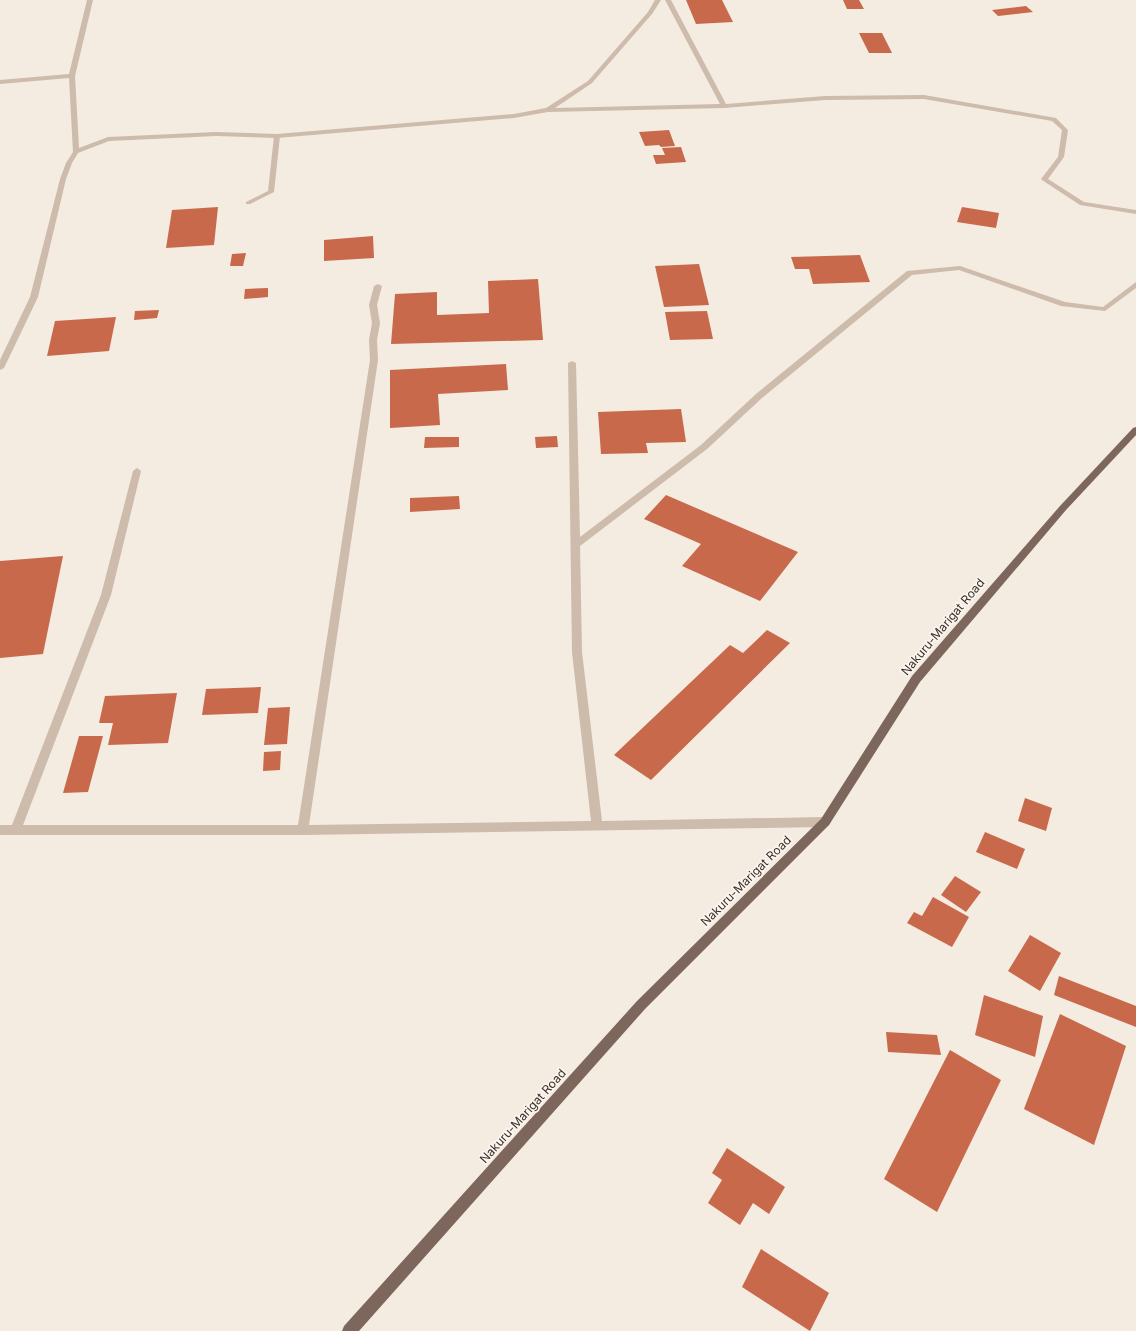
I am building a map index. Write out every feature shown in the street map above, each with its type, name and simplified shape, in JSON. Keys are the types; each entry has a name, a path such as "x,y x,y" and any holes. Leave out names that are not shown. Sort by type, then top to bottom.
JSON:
{"main road":[{"name":"Nakuru-Marigat Road","path":"349,1331 641,1005 825,822 916,679 1063,508 1136,430"}],"street":[{"path":"76,152 72,76 90,0"},
{"path":"548,110 590,82 650,13 658,0"},
{"path":"668,0 724,106"},
{"path":"0,82 72,76"},
{"path":"0,368 34,297 68,163 76,152 90,145 108,140 216,134 278,136 514,116 548,110 724,106 825,98 924,97 1054,119 1065,130 1061,158 1044,179 1082,204 1136,212"},
{"path":"248,203 271,192 278,136"},
{"path":"576,544 704,448 759,396 910,273 960,268 1064,304 1105,309 1136,284"},
{"path":"303,830 374,360 373,340 376,323 373,305 378,286"},
{"path":"572,363 577,652 597,826"},
{"path":"15,831 106,595 137,471"},
{"path":"0,830 303,830 825,822"}],"building":[{"path":"686,0 722,0 733,22 696,24"},
{"path":"843,0 859,0 864,9 847,9"},
{"path":"1026,6 1033,12 998,16 992,10"},
{"path":"859,33 882,33 892,53 869,53"},
{"path":"669,130 675,146 645,146 639,132"},
{"path":"681,147 686,162 656,164 653,155 665,155 662,148"},
{"path":"218,207 214,245 166,248 172,210"},
{"path":"962,207 999,213 996,228 957,222"},
{"path":"373,236 374,258 324,261 324,240"},
{"path":"246,253 243,266 230,266 232,254"},
{"path":"860,255 870,282 813,284 809,269 795,269 791,257"},
{"path":"699,264 709,305 664,307 655,266"},
{"path":"538,279 543,340 391,344 395,294 437,292 437,315 489,313 488,281"},
{"path":"268,288 268,297 244,299 245,289"},
{"path":"159,310 157,318 134,320 135,311"},
{"path":"707,311 713,339 670,340 665,312"},
{"path":"116,317 109,351 47,356 55,321"},
{"path":"506,364 508,390 438,394 440,425 390,428 390,370"},
{"path":"681,409 686,442 646,443 648,453 601,454 598,412"},
{"path":"557,436 558,447 536,448 535,437"},
{"path":"425,437 459,437 459,447 424,448"},
{"path":"666,495 798,552 760,601 682,566 701,544 644,519"},
{"path":"459,496 460,509 410,512 410,498"},
{"path":"63,556 43,654 0,658 0,561"},
{"path":"767,630 790,643 651,780 614,755 730,645 743,653"},
{"path":"261,687 258,713 202,715 206,689"},
{"path":"177,693 168,743 108,745 113,723 99,723 105,696"},
{"path":"290,707 287,744 264,745 268,708"},
{"path":"79,736 103,736 88,792 63,793"},
{"path":"281,751 280,770 263,771 264,752"},
{"path":"1025,798 1052,808 1046,831 1018,821"},
{"path":"985,832 1025,849 1017,869 976,852"},
{"path":"955,876 981,892 966,912 941,895"},
{"path":"933,897 969,917 952,947 907,923 914,912 922,916"},
{"path":"1030,935 1061,953 1040,991 1008,971"},
{"path":"1059,976 1136,1006 1136,1027 1054,995"},
{"path":"984,995 1043,1016 1035,1057 975,1035"},
{"path":"1060,1014 1126,1046 1094,1145 1024,1109"},
{"path":"886,1032 937,1035 941,1055 888,1052"},
{"path":"950,1050 1001,1080 937,1212 884,1179"},
{"path":"727,1148 785,1187 769,1214 753,1203 740,1225 708,1203 722,1180 712,1173"},
{"path":"761,1249 829,1293 810,1331 742,1287"}]}
